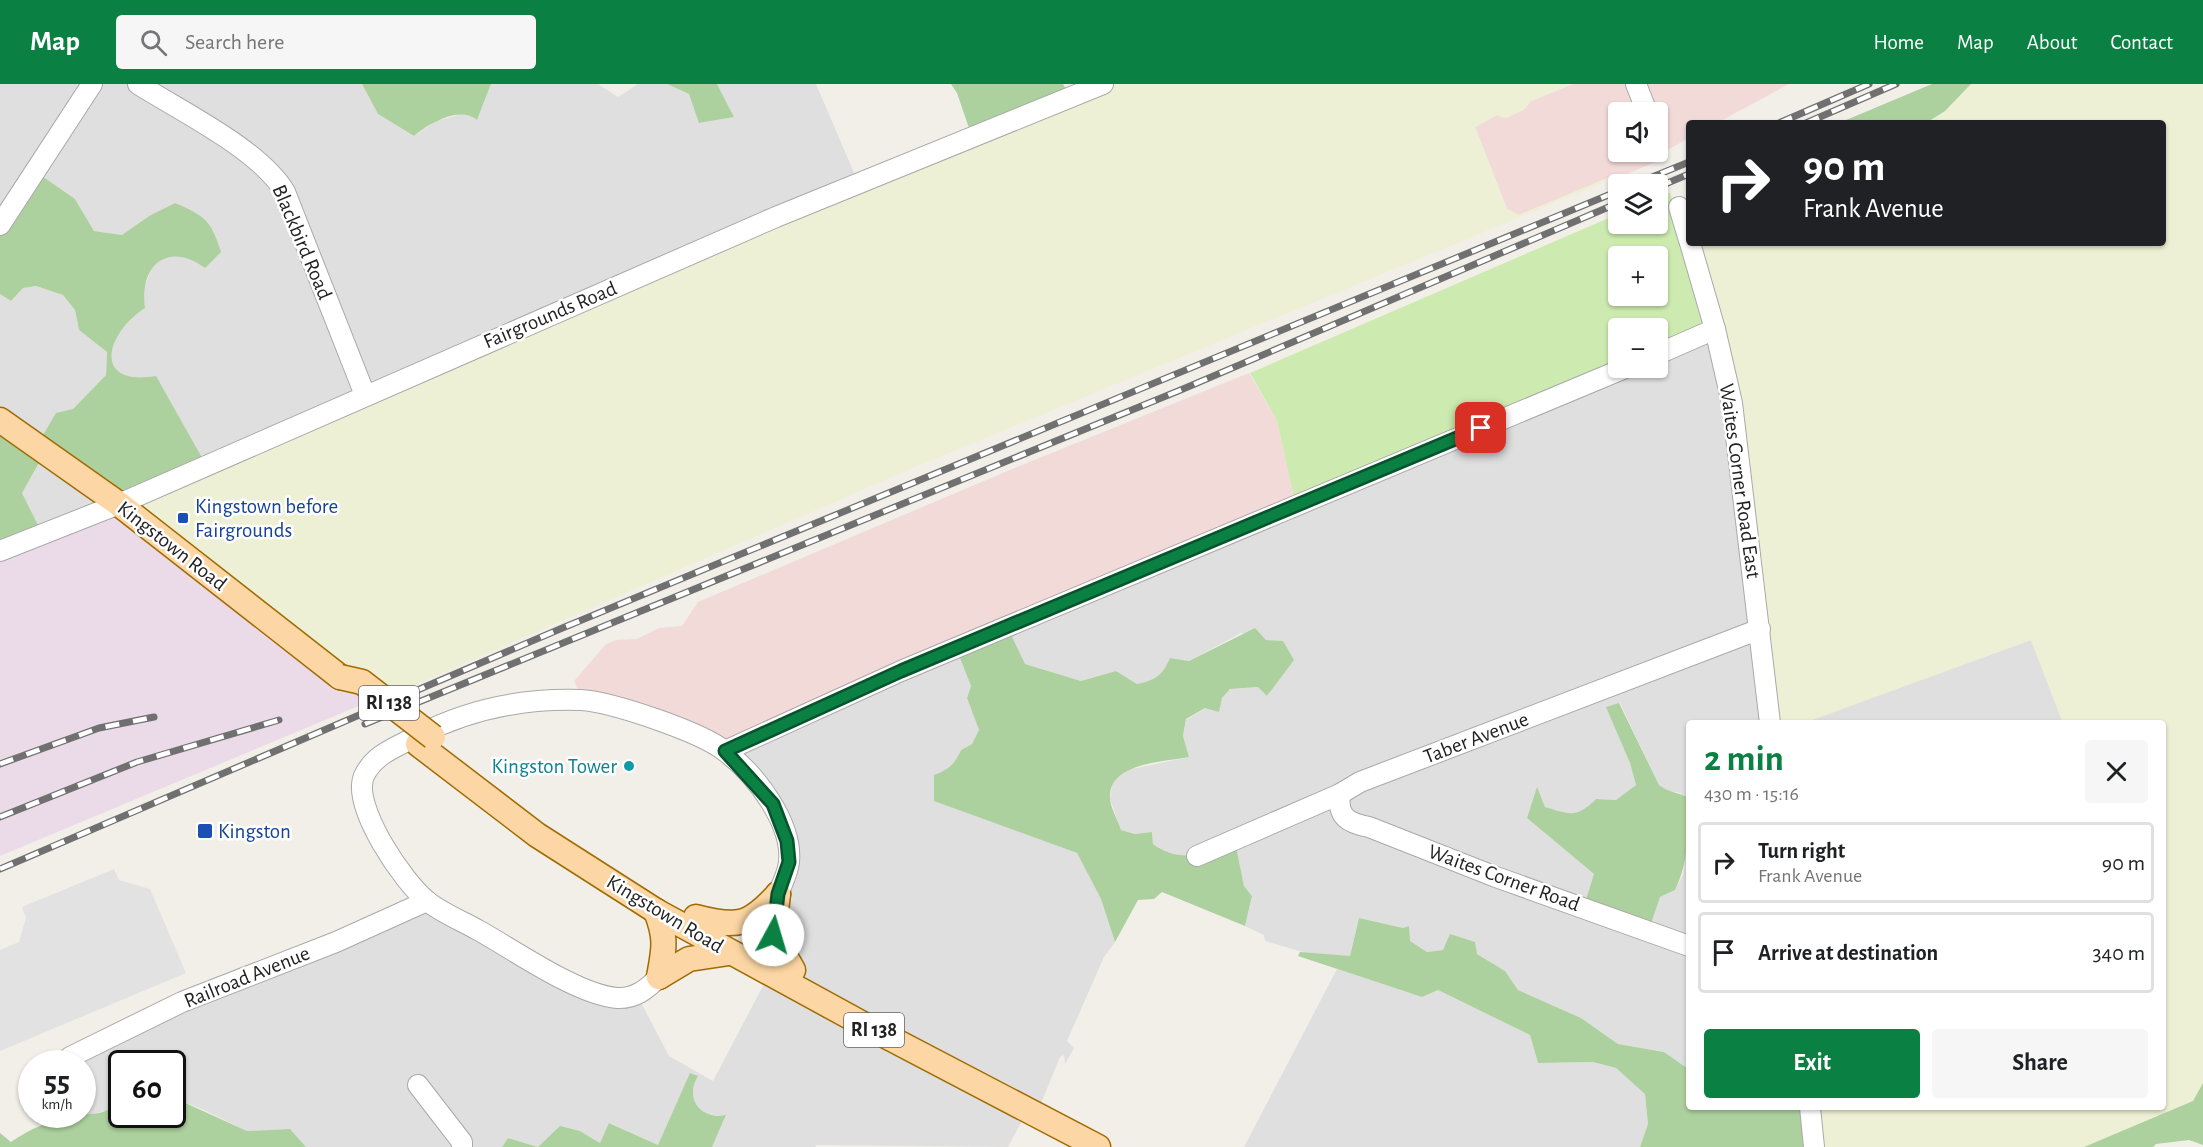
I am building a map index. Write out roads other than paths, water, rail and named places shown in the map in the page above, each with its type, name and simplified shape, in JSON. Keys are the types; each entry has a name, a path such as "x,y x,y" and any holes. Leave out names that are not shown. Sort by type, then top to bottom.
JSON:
{"main road":[{"name":"Kingstown Road","path":"0,420 119,504 340,677 352,690 552,827 696,917 996,1084 1020,1105"},
{"name":"Kingstown Road","path":"426,740 537,835 656,911 729,953 1098,1147"},
{"path":"696,917 734,925 750,921 778,894"},
{"path":"778,894 773,935 793,970"},
{"path":"656,911 665,932 665,950 659,977"},
{"path":"659,977 688,959 729,953"}],"street":[{"path":"0,225 63,132 92,84"},
{"name":"Blackbird Road","path":"138,84 247,152 277,179 285,192 365,395"},
{"name":"Fairgrounds Road","path":"0,551 119,504 776,217 1103,84"},
{"path":"1636,84 1643,102"},
{"name":"Waites Corner Road East","path":"1679,207 1686,231"},
{"name":"Waites Corner Road East","path":"1690,246 1715,329 1740,453 1770,720"},
{"path":"1668,350 1715,329"},
{"path":"725,751 901,671 1608,375"},
{"name":"Taber Avenue","path":"1197,856 1340,794 1360,782 1760,629"},
{"path":"659,977 635,996 619,998 598,994 550,970 427,901 398,870 377,832 361,793 364,777 376,758 451,719 529,702 584,700 658,720 725,751 753,779 773,804 787,841 789,862 778,894"},
{"name":"Waites Corner Road","path":"1340,794 1338,808 1343,818 1354,824 1369,827 1496,878 1686,945"},
{"name":"Railroad Avenue","path":"84,1050 182,1002 318,949 427,901"},
{"path":"418,1085 462,1142 462,1147"},
{"path":"1810,1110 1814,1147"}],"railway":[{"path":"1786,120 1869,84"},
{"path":"1813,120 1896,84"},
{"path":"1660,174 1686,163"},
{"path":"1668,183 1686,175"},
{"path":"0,869 560,629 1608,195"},
{"path":"365,724 1183,389 1608,207"},
{"path":"0,764 99,728 154,717"},
{"path":"0,817 137,762 279,720"}],"place":[{"name":"Kingstown before Fairgrounds","path":"183,518"},
{"name":"Kingston Tower","path":"629,766"},
{"name":"Kingston","path":"205,831"}]}
